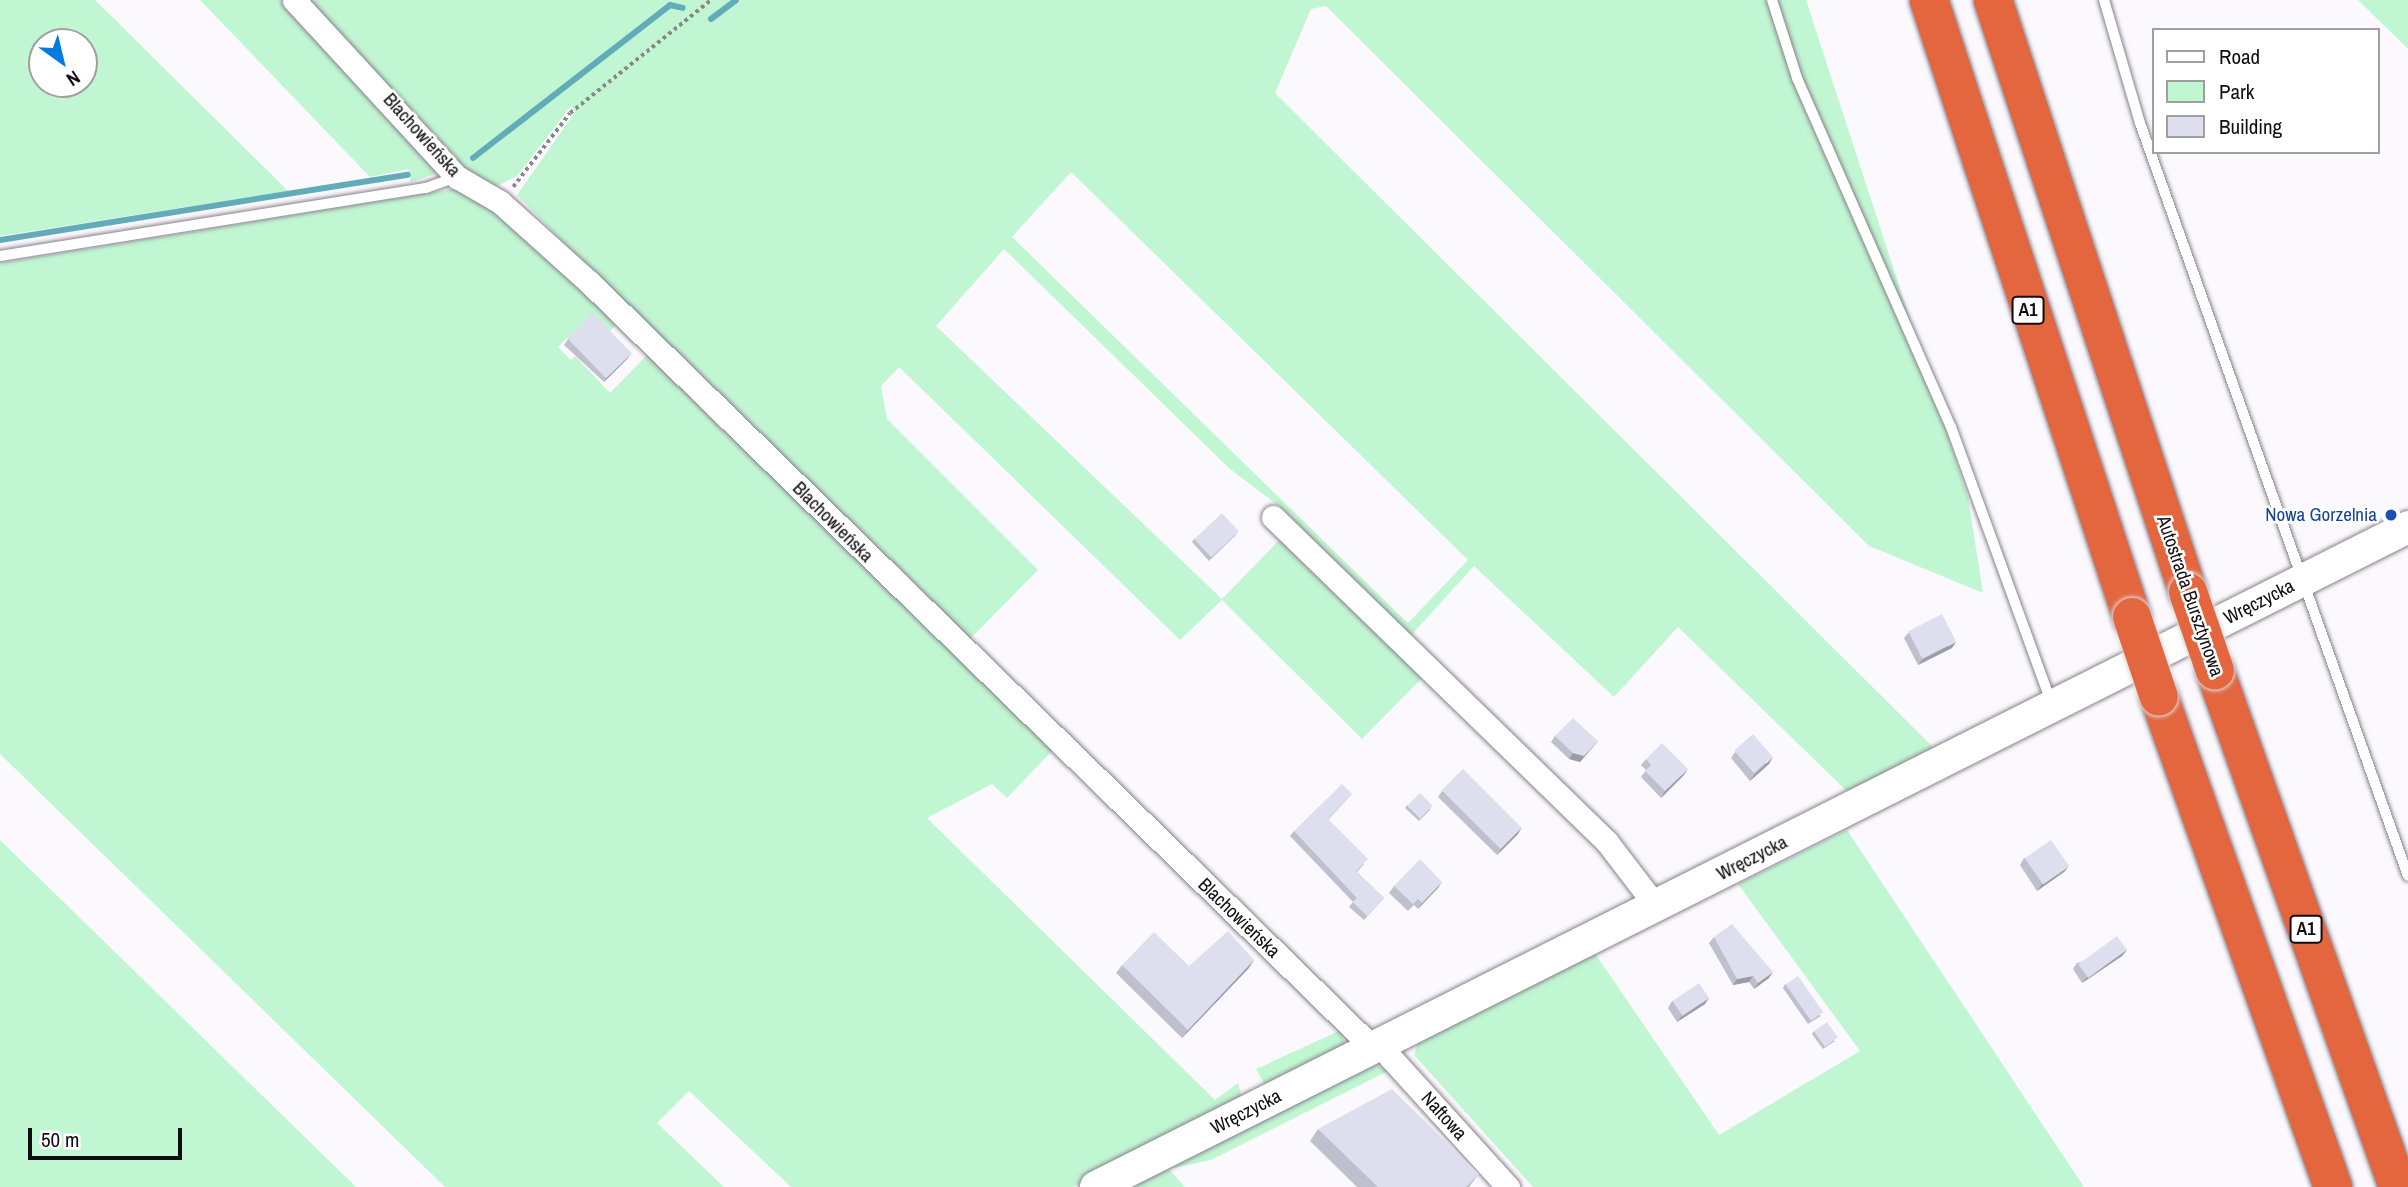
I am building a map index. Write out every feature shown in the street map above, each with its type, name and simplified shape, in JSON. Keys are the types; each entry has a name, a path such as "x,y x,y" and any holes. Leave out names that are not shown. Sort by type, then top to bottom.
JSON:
{"highway":[{"name":"A1","path":"1929,0 2159,697 2333,1187"},
{"name":"Autostrada Bursztynowa","path":"1993,0 2188,592 2398,1187"}],"main road":[{"name":"Wręczycka","path":"1096,1187 2408,527"}],"street":[{"name":"Blachowieńska","path":"293,0 457,177 500,202 1379,1045"},
{"path":"1273,517 1607,842 1656,906"},
{"name":"Naftowa","path":"1379,1045 1508,1187"}],"lane":[{"path":"1772,0 1797,78 1951,427 2053,706"},
{"path":"2104,0 2140,123 2408,876"},
{"path":"0,256 426,188 457,177"}],"path":[{"path":"500,202 570,113 711,0"}],"green space":[{"path":"0,0 95,0 288,191 0,236"},
{"path":"200,0 283,0 444,171 411,182 408,169 370,177"},
{"path":"303,0 1806,0 1968,497 1983,593 1869,546 1326,6 1311,9 1275,93 1946,760 1859,803 1678,627 1614,697 1474,566 1407,640 1283,509 1230,469 1004,249 936,326 1222,599 1284,535 1427,673 1362,739 1222,600 1180,640 899,367 881,386 887,419 1038,570 970,639 785,467 517,195 575,112 571,106 517,176 495,187 453,162","holes":["1071,172 1468,560 1408,623 1012,237"]},
{"path":"2358,0 2408,0 2408,49"},
{"path":"459,188 521,227 616,325 607,334 589,317 558,347 571,360 575,356 610,393 651,351 1053,750 1007,798 992,784 927,818 1215,1100 1238,1083 1243,1102 1073,1187 791,1187 689,1091 657,1123 724,1187 445,1187 0,754 0,263"},
{"path":"1847,830 2084,1187 1533,1187 1414,1055 1418,1042 1594,952 1719,1135 1860,1051 1738,884"},
{"path":"0,840 356,1187 0,1187"},
{"path":"1341,1030 1345,1046 1265,1085 1256,1069"},
{"path":"1372,1064 1388,1071 1211,1160 1169,1169 1185,1187 1119,1187"}],"building":[{"path":"593,313 632,353 606,378 567,338"},
{"path":"1222,513 1239,531 1211,557 1194,539"},
{"path":"1942,614 1956,642 1922,659 1908,631"},
{"path":"1573,718 1598,741 1584,756 1573,753 1555,736"},
{"path":"1753,734 1773,757 1754,773 1734,750"},
{"path":"1662,743 1688,769 1665,791 1645,771 1651,765 1646,759"},
{"path":"1463,769 1522,828 1500,849 1442,790"},
{"path":"1342,784 1352,794 1328,819 1368,859 1356,871 1384,898 1367,916 1353,902 1357,898 1294,831"},
{"path":"1420,793 1433,806 1420,818 1407,806"},
{"path":"2051,840 2069,866 2043,885 2025,858"},
{"path":"1420,859 1442,882 1422,903 1418,899 1413,904 1394,886"},
{"path":"1732,924 1773,972 1758,983 1753,976 1737,979 1714,937"},
{"path":"1228,931 1254,960 1188,1030 1122,965 1154,932 1189,966"},
{"path":"2117,936 2127,950 2088,978 2078,964"},
{"path":"1798,976 1823,1012 1811,1021 1786,985"},
{"path":"1699,983 1709,998 1683,1016 1672,1001"},
{"path":"1827,1022 1838,1038 1825,1047 1814,1031"},
{"path":"1392,1089 1479,1174 1466,1187 1378,1187 1318,1129"}],"waterway":[{"path":"711,19 736,0"},
{"path":"473,158 670,5 683,8"},
{"path":"0,240 408,175"}],"place":[{"name":"Nowa Gorzelnia","path":"2391,515"}]}
